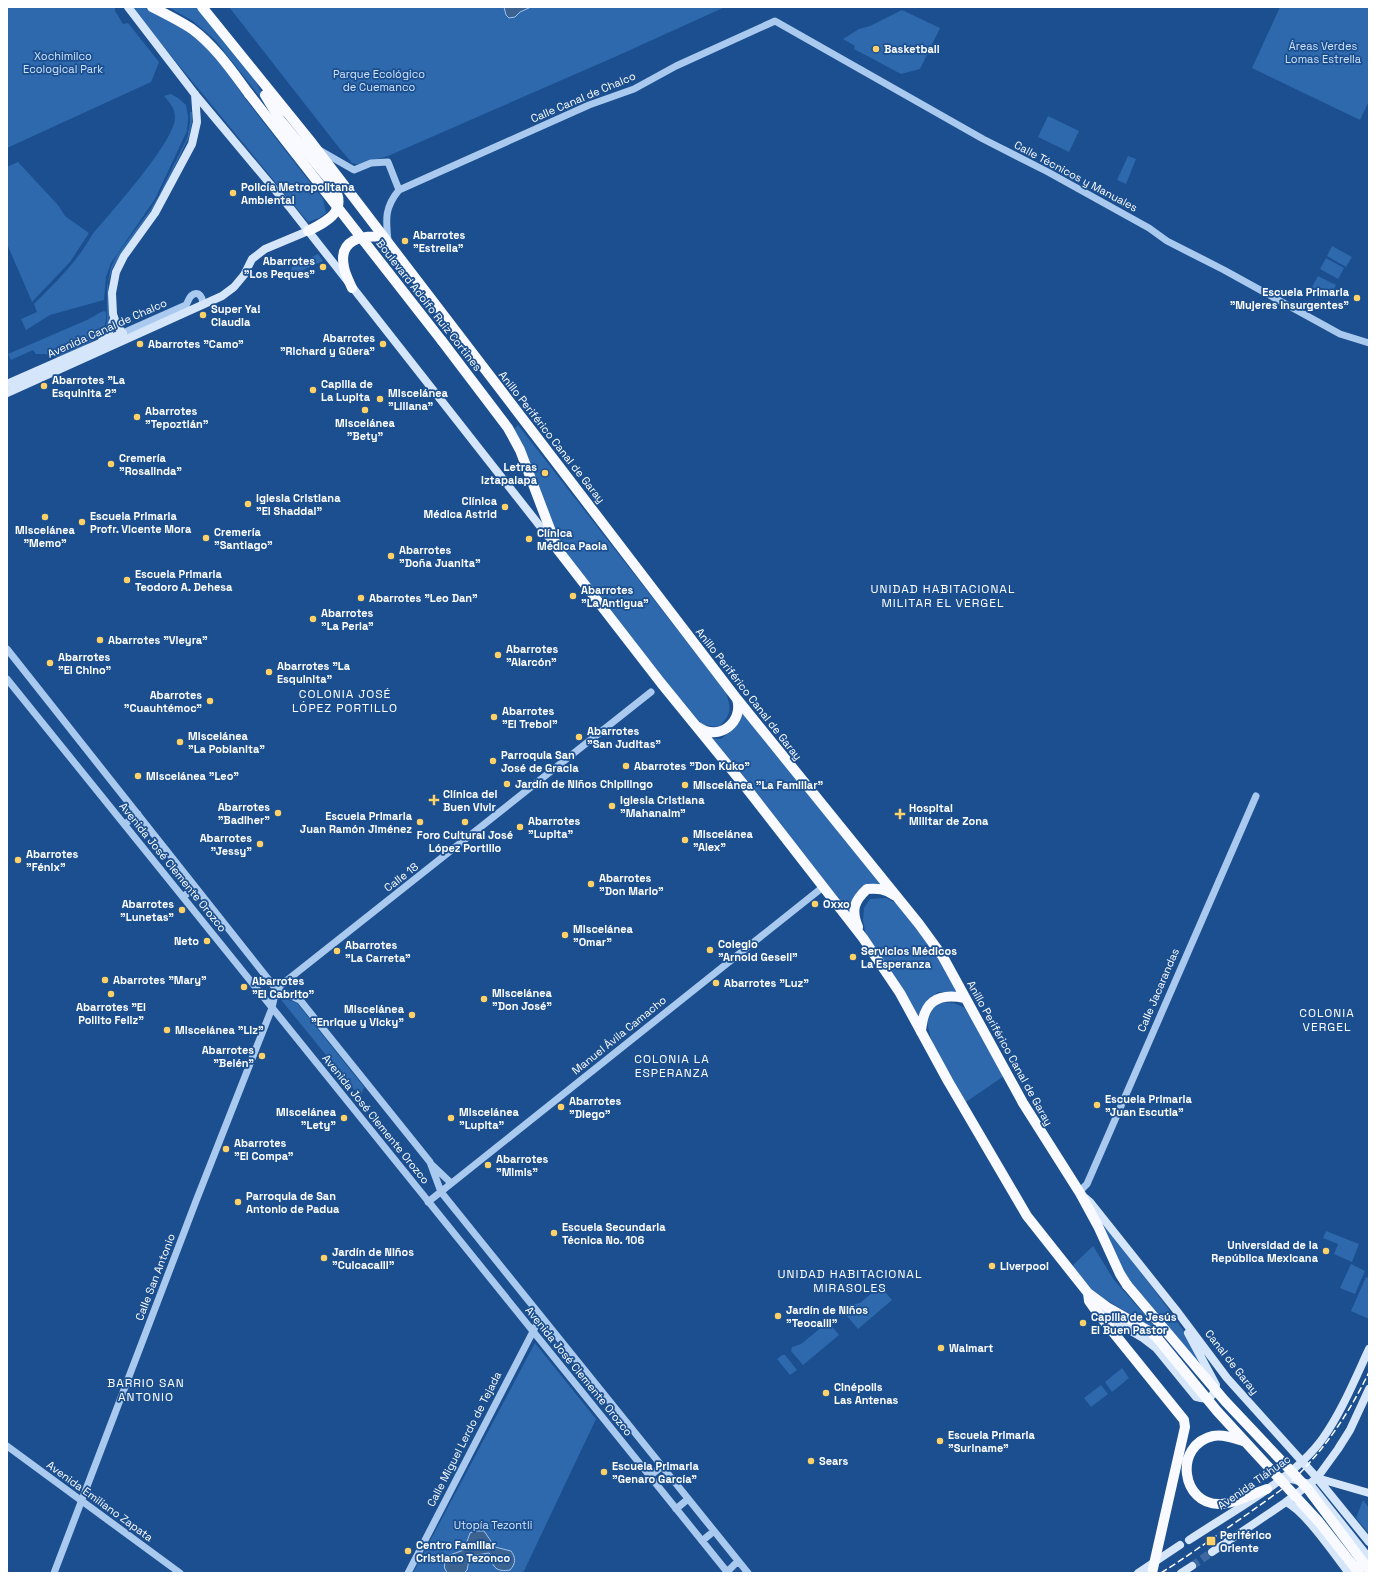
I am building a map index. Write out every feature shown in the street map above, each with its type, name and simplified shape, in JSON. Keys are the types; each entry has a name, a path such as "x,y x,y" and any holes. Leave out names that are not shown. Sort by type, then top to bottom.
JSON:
{"highway":[{"name":"Boulevard Adolfo Ruiz Cortines","path":"152,7 192,29 225,62 508,428 520,450 558,550"},
{"path":"202,7 312,143"},
{"path":"247,64 280,120 338,192 339,199 337,209 332,217 326,222 308,231"},
{"name":"Anillo Periférico Canal de Garay","path":"312,143 737,699 901,902 943,957 1023,1103 1098,1226 1120,1274 1127,1284 1225,1401 1308,1489 1369,1570"},
{"path":"352,288 344,267 343,258 349,243 355,239 369,236 386,241"},
{"path":"558,550 656,677 863,938 900,993 1027,1216 1088,1293 1107,1307 1149,1331 1158,1338 1243,1441 1319,1522 1359,1573"},
{"path":"694,723 701,729 709,732 718,732 726,729 733,724 737,716 737,699"},
{"path":"863,938 854,918 854,905 858,897 867,889 878,888 888,891 901,902"},
{"path":"921,1032 922,1019 928,1006 939,998 953,995 965,998"},
{"path":"1088,1293 1089,1301 1096,1311 1184,1420 1184,1427 1152,1573"},
{"path":"1243,1441 1223,1436 1213,1436 1202,1441 1191,1451 1186,1466 1188,1484 1197,1496 1210,1502 1221,1504 1268,1489"}],"main road":[{"path":"128,7 195,94 308,231 558,550"},
{"path":"101,342 108,334 113,316 113,281 120,264 155,213 192,144 197,122 195,94"},
{"name":"Avenida Canal de Chalco","path":"7,393 222,296 234,287 244,275 252,259 265,249 308,231"},
{"path":"113,316 117,326 123,333"},
{"name":"Avenida Canal de Chalco","path":"7,384 123,333"},
{"name":"Canal de Garay","path":"1079,1193 1090,1202 1176,1310 1227,1378 1317,1478 1369,1542"},
{"path":"1096,1311 1150,1343 1161,1354 1196,1398 1204,1399 1211,1397 1215,1392 1216,1385 1176,1310"},
{"name":"Avenida Tláhuac","path":"1189,1540 1268,1489 1302,1462 1322,1439 1333,1421 1369,1349"},
{"path":"1212,1552 1286,1502 1317,1478 1350,1430 1369,1389"},
{"path":"1283,1477 1310,1484 1369,1558"},
{"path":"1317,1478 1369,1493"},
{"path":"1286,1502 1298,1510 1349,1573"},
{"path":"1316,1532 1318,1523 1324,1517 1327,1516 1337,1518"},
{"path":"1138,1573 1180,1545"},
{"path":"1181,1573 1192,1566"}],"street":[{"name":"Calle Canal de Chalco","path":"398,187 589,105 634,89 676,66 775,21"},
{"name":"Calle Técnicos y Manuales","path":"775,21 983,139 1048,172 1150,228 1167,241 1224,270 1340,334 1369,343"},
{"path":"312,143 327,155 351,169 358,169 371,164 388,162 398,187 388,208 386,241"},
{"name":"Avenida Canal de Chalco","path":"123,333 186,304 193,294 201,296 203,300 202,305"},
{"name":"Avenida José Clemente Orozco","path":"7,649 276,989 300,1000 430,1162 441,1192 748,1573"},
{"name":"Avenida José Clemente Orozco","path":"7,679 727,1572"},
{"name":"Calle 18","path":"276,989 651,692"},
{"name":"Calle Jacarandas","path":"1079,1193 1087,1184 1256,796"},
{"path":"124,824 138,814"},
{"name":"Manuel Ávila Camacho","path":"428,1202 823,886"},
{"path":"183,897 195,887"},
{"name":"Calle San Antonio","path":"54,1573 272,1008 276,989"},
{"path":"430,1162 451,1184"},
{"name":"Calle Miguel Lerdo de Tejada","path":"408,1573 541,1316"},
{"name":"Avenida Emiliano Zapata","path":"7,1446 180,1573"},
{"path":"650,1476 662,1466"},
{"path":"676,1509 688,1499"},
{"path":"702,1541 714,1531"},
{"path":"727,1572 738,1561"}],"green space":[{"name":"Xochimilco Ecological Park","path":"7,7 115,7 115,11 123,24 128,23 159,62 151,82 7,148"},
{"path":"131,7 144,7 164,16 198,38 221,63 244,97 323,199 326,213 319,218 308,222"},
{"path":"168,7 196,7 255,80 271,111 215,40 193,21"},
{"name":"Parque Ecológico de Cuemanco","path":"229,7 725,7 388,156 355,164 352,163 340,149"},
{"name":"Áreas Verdes Lomas Estrella","path":"1280,7 1369,7 1369,101 1360,120 1252,68"},
{"path":"902,10 940,28 920,69 901,74 854,49 855,46 843,39 859,29 870,26"},
{"path":"171,94 186,105 188,117 187,131 155,199 111,263 106,277 104,300 50,315 26,330 21,319 37,312 34,304 73,263 92,235 140,178 164,144 172,129 175,118 173,108 164,96"},
{"path":"190,112 192,112 192,122 189,137 159,199 113,267 108,283 109,322 103,333 107,322 107,286 111,267 117,255 158,197 187,138 190,124"},
{"path":"1048,116 1079,131 1069,152 1038,137"},
{"path":"1128,156 1136,159 1126,184 1117,180"},
{"path":"18,162 58,205 65,216 89,233 70,262 32,302 7,244 7,167"},
{"path":"1332,246 1352,257 1346,267 1327,256"},
{"path":"318,254 323,261 288,277 292,267"},
{"path":"1326,258 1344,268 1338,279 1320,269"},
{"path":"1318,276 1336,285 1330,297 1312,287"},
{"path":"104,311 106,312 106,322 103,330 97,337 83,347 57,358 46,354 36,354 33,350 11,360 8,354 87,320"},
{"path":"518,425 726,692 729,703 729,711 728,715 719,727 696,724 555,549 524,447 514,429"},
{"path":"739,707 883,885 866,887 851,915 706,738 721,739 729,732 735,726 739,717"},
{"path":"886,898 900,905 938,957 959,995 955,992 938,992 925,1004 919,1019 866,937 863,920 864,908 870,899"},
{"path":"278,996 297,1003 364,1087 360,1097"},
{"path":"939,1002 953,1003 966,1008 1004,1076 963,1104 936,1057 927,1023 932,1009"},
{"path":"1102,1225 1112,1234 1183,1330 1208,1378 1129,1281 1111,1248"},
{"path":"1326,1231 1359,1244 1352,1262 1334,1254 1338,1244 1323,1238"},
{"path":"1093,1246 1114,1280 1161,1333 1090,1290 1070,1268"},
{"path":"1351,1264 1365,1271 1355,1294 1340,1288"},
{"path":"1366,1277 1369,1278 1369,1319 1351,1311"},
{"path":"880,1286 892,1300 858,1329 842,1310 848,1305 860,1303"},
{"path":"827,1320 839,1335 803,1365 791,1351 792,1347 801,1344 822,1327"},
{"name":"Utopía Tezontli","path":"535,1343 596,1419 523,1573 413,1573"},
{"path":"782,1355 785,1355 797,1370 790,1375 777,1359"},
{"path":"1122,1368 1129,1378 1112,1392 1105,1382"},
{"path":"1101,1385 1108,1394 1091,1407 1084,1398"},
{"path":"1363,1500 1369,1508 1369,1534 1356,1518"}],"shaded area":[{"path":"504,7 531,7 520,12 515,17 509,18 506,15"},
{"path":"475,1531 484,1531 495,1547 511,1551 515,1560 510,1570 499,1570 496,1568 489,1553 470,1556 467,1570 464,1573 448,1573 446,1571 444,1565 447,1556 464,1550 470,1533"}],"tunnel":[{"path":"1192,1566 1212,1552"}],"railway":[{"path":"1161,1573 1249,1513 1292,1481 1338,1427 1369,1372"}],"place":[{"name":"Basketball","path":"876,49"},
{"name":"Policía Metropolitana Ambiental","path":"233,193"},
{"name":"Abarrotes \"Estrella\"","path":"405,241"},
{"name":"Abarrotes \"Los Peques\"","path":"323,267"},
{"name":"Escuela Primaria \"Mujeres Insurgentes\"","path":"1357,298"},
{"name":"Super Ya! Claudia","path":"203,315"},
{"name":"Abarrotes \"Camo\"","path":"140,344"},
{"name":"Abarrotes \"Richard y Güera\"","path":"383,344"},
{"name":"Abarrotes \"La Esquinita 2\"","path":"44,386"},
{"name":"Capilla de La Lupita","path":"313,390"},
{"name":"Miscelánea \"Liliana\"","path":"380,399"},
{"name":"Miscelánea \"Bety\"","path":"365,410"},
{"name":"Abarrotes \"Tepoztlán\"","path":"137,417"},
{"name":"Cremería \"Rosalinda\"","path":"111,464"},
{"name":"Letras Iztapalapa","path":"545,473"},
{"name":"Iglesia Cristiana \"El Shaddai\"","path":"248,504"},
{"name":"Clínica Médica Astrid","path":"505,507"},
{"name":"Miscelánea \"Memo\"","path":"45,517"},
{"name":"Escuela Primaria Profr. Vicente Mora","path":"82,522"},
{"name":"Cremería \"Santiago\"","path":"206,538"},
{"name":"Clínica Médica Paola","path":"529,539"},
{"name":"Abarrotes \"Doña Juanita\"","path":"391,556"},
{"name":"Escuela Primaria Teodoro A. Dehesa","path":"127,580"},
{"name":"Abarrotes \"La Antigua\"","path":"573,596"},
{"name":"Abarrotes \"Leo Dan\"","path":"361,598"},
{"name":"Abarrotes \"La Perla\"","path":"313,619"},
{"name":"Abarrotes \"Vieyra\"","path":"100,640"},
{"name":"Abarrotes \"Alarcón\"","path":"498,655"},
{"name":"Abarrotes \"El Chino\"","path":"50,663"},
{"name":"Abarrotes \"La Esquinita\"","path":"269,672"},
{"name":"Abarrotes \"Cuauhtémoc\"","path":"210,701"},
{"name":"Abarrotes \"El Trebol\"","path":"494,717"},
{"name":"Abarrotes \"San Juditas\"","path":"579,737"},
{"name":"Miscelánea \"La Poblanita\"","path":"180,742"},
{"name":"Parroquia San José de Gracia","path":"493,761"},
{"name":"Abarrotes \"Don Kuko\"","path":"626,766"},
{"name":"Miscelánea \"Leo\"","path":"138,776"},
{"name":"Jardín de Niños Chipilingo","path":"507,784"},
{"name":"Miscelánea \"La Familiar\"","path":"685,785"},
{"name":"Clínica del Buen Vivir","path":"434,800"},
{"name":"Iglesia Cristiana \"Mahanaim\"","path":"612,806"},
{"name":"Abarrotes \"Badiher\"","path":"278,813"},
{"name":"Hospital Militar de Zona","path":"900,814"},
{"name":"Escuela Primaria Juan Ramón Jiménez","path":"420,822"},
{"name":"Foro Cultural José López Portillo","path":"465,822"},
{"name":"Abarrotes \"Lupita\"","path":"520,827"},
{"name":"Miscelánea \"Alex\"","path":"685,840"},
{"name":"Abarrotes \"Jessy\"","path":"260,844"},
{"name":"Abarrotes \"Fénix\"","path":"18,860"},
{"name":"Abarrotes \"Don Mario\"","path":"591,884"},
{"name":"Oxxo","path":"815,904"},
{"name":"Abarrotes \"Lunetas\"","path":"182,910"},
{"name":"Miscelánea \"Omar\"","path":"565,935"},
{"name":"Neto","path":"207,941"},
{"name":"Colegio \"Arnold Gesell\"","path":"710,950"},
{"name":"Abarrotes \"La Carreta\"","path":"337,951"},
{"name":"Servicios Médicos La Esperanza","path":"853,957"},
{"name":"Abarrotes \"Mary\"","path":"105,980"},
{"name":"Abarrotes \"Luz\"","path":"716,983"},
{"name":"Abarrotes \"El Cabrito\"","path":"244,987"},
{"name":"Abarrotes \"El Pollito Feliz\"","path":"111,994"},
{"name":"Miscelánea \"Don José\"","path":"484,999"},
{"name":"Miscelánea \"Enrique y Vicky\"","path":"412,1015"},
{"name":"Miscelánea \"Liz\"","path":"167,1030"},
{"name":"Abarrotes \"Belén\"","path":"262,1056"},
{"name":"Escuela Primaria \"Juan Escutia\"","path":"1097,1105"},
{"name":"Abarrotes \"Diego\"","path":"561,1107"},
{"name":"Miscelánea \"Lety\"","path":"344,1118"},
{"name":"Miscelánea \"Lupita\"","path":"451,1118"},
{"name":"Abarrotes \"El Compa\"","path":"226,1149"},
{"name":"Abarrotes \"Mimis\"","path":"488,1165"},
{"name":"Parroquia de San Antonio de Padua","path":"238,1202"},
{"name":"Escuela Secundaria Técnica No. 106","path":"554,1233"},
{"name":"Universidad de la República Mexicana","path":"1326,1251"},
{"name":"Jardín de Niños \"Cuicacalli\"","path":"324,1258"},
{"name":"Liverpool","path":"992,1266"},
{"name":"Jardín de Niños \"Teocalli\"","path":"778,1316"},
{"name":"Capilla de Jesús El Buen Pastor","path":"1083,1323"},
{"name":"Walmart","path":"941,1348"},
{"name":"Cinépolis Las Antenas","path":"826,1393"},
{"name":"Escuela Primaria \"Suriname\"","path":"940,1441"},
{"name":"Sears","path":"811,1461"},
{"name":"Escuela Primaria \"Genaro García\"","path":"604,1472"},
{"name":"Periférico Oriente","path":"1211,1541"},
{"name":"Centro Familiar Cristiano Tezonco","path":"408,1551"}],"district":[{"name":"UNIDAD HABITACIONAL MILITAR EL VERGEL","path":"943,596"},
{"name":"COLONIA JOSÉ LÓPEZ PORTILLO","path":"345,701"},
{"name":"COLONIA VERGEL","path":"1327,1020"},
{"name":"COLONIA LA ESPERANZA","path":"672,1066"},
{"name":"UNIDAD HABITACIONAL MIRASOLES","path":"850,1281"},
{"name":"BARRIO SAN ANTONIO","path":"146,1390"}]}
